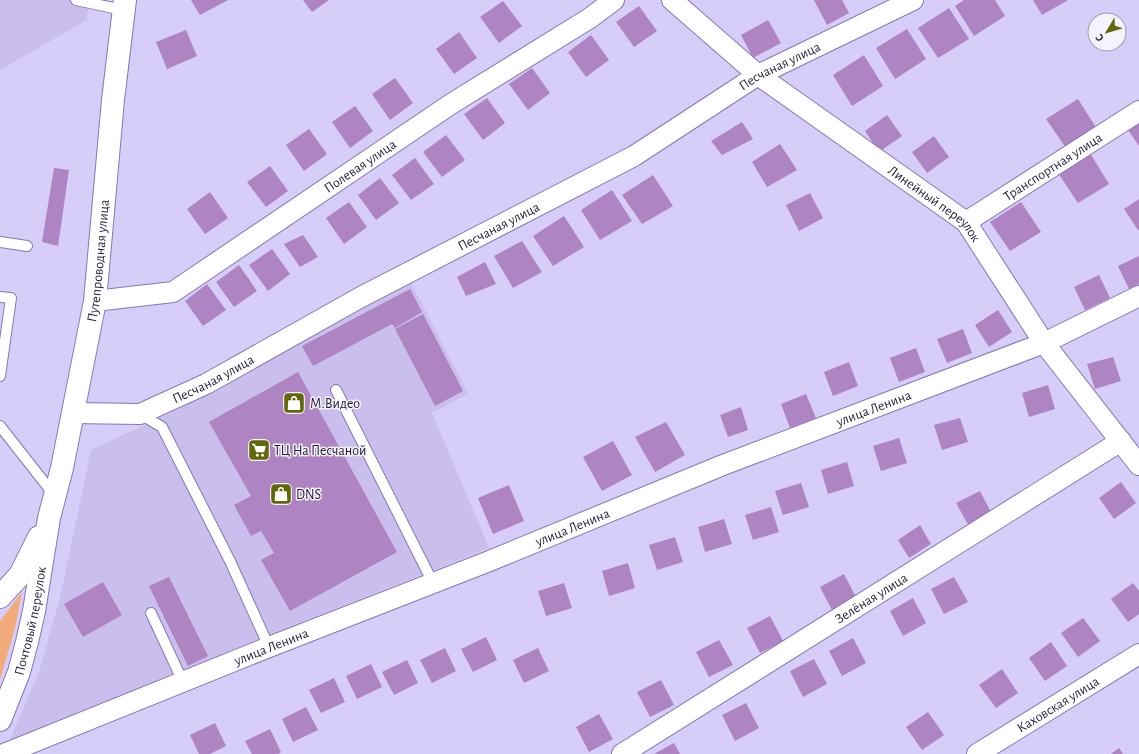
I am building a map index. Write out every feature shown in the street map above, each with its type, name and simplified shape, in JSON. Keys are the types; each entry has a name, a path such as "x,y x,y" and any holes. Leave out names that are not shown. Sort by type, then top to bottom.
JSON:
{"main road":[{"name":"Путепроводная улица","path":"49,518 55,496 96,301 113,100 129,3"},
{"path":"0,597 20,575 49,518"},
{"name":"Почтовый переулок","path":"0,720 19,672 27,642 34,611 49,518"}],"street":[{"name":"Полевая улица","path":"96,301 173,292 444,109 590,18 614,0"},
{"name":"Линейный переулок","path":"672,0 758,75 966,222 1044,343 1139,465"},
{"name":"Песчаная улица","path":"72,413 140,414 206,384 361,297 634,156 758,75 913,0"},
{"name":"Транспортная улица","path":"966,222 1139,112"},
{"name":"улица Ленина","path":"4,754 269,647 433,583 723,465 1044,343 1139,296"},
{"name":"Зелёная улица","path":"622,754 1121,441"},
{"name":"Каховская улица","path":"977,754 1139,654"}],"lane":[{"path":"76,0 129,3"},
{"path":"0,242 27,246"},
{"path":"0,297 11,298 0,376"},
{"path":"336,390 433,583"},
{"path":"140,414 162,427 230,561 269,647"},
{"path":"0,426 55,496"},
{"path":"151,613 183,682"}],"shaded area":[{"path":"0,0 88,0 87,20 0,70"},
{"path":"409,279 468,394 432,413 489,548 255,640 7,746 39,672 60,598 91,450 179,409"},
{"path":"22,592 15,628 0,680 0,621"}],"building":[{"path":"191,0 228,0 200,15"},
{"path":"303,0 329,0 312,12"},
{"path":"814,0 842,0 849,13 827,25"},
{"path":"964,0 995,0 1005,16 974,36 955,6"},
{"path":"1033,0 1068,0 1042,15"},
{"path":"503,1 522,26 499,43 480,17"},
{"path":"639,6 657,31 634,47 616,22"},
{"path":"949,8 969,39 938,58 918,28"},
{"path":"768,20 781,43 753,58 741,35"},
{"path":"907,29 926,59 895,79 876,48"},
{"path":"186,30 197,56 167,69 156,42"},
{"path":"459,32 477,58 454,74 436,49"},
{"path":"591,35 609,60 586,77 568,52"},
{"path":"864,55 883,86 852,106 833,75"},
{"path":"532,68 550,93 528,110 509,84"},
{"path":"395,78 413,103 390,120 372,94"},
{"path":"487,98 505,123 483,140 464,114"},
{"path":"1078,99 1097,129 1066,148 1046,119"},
{"path":"355,106 373,131 350,148 332,122"},
{"path":"887,115 902,136 879,152 865,131"},
{"path":"1139,119 1139,146 1126,127"},
{"path":"742,122 753,139 722,155 711,141"},
{"path":"309,129 327,154 304,171 286,145"},
{"path":"446,135 465,160 442,177 423,152"},
{"path":"934,136 949,157 927,173 912,152"},
{"path":"780,144 797,170 767,187 752,162"},
{"path":"1090,153 1109,184 1078,203 1058,173"},
{"path":"415,158 434,184 411,200 392,175"},
{"path":"270,166 288,191 266,207 247,182"},
{"path":"54,168 69,170 58,246 42,242"},
{"path":"653,175 673,206 642,224 622,195"},
{"path":"380,178 399,203 376,220 358,195"},
{"path":"612,190 632,221 600,240 581,210"},
{"path":"210,192 228,218 205,234 187,209"},
{"path":"810,193 823,218 799,231 786,205"},
{"path":"1139,199 1139,230 1138,230 1124,209"},
{"path":"349,202 367,227 344,244 326,218"},
{"path":"1021,202 1041,232 1010,251 990,222"},
{"path":"564,216 584,247 553,266 533,236"},
{"path":"303,235 318,257 300,267 284,244"},
{"path":"522,241 542,272 513,288 494,256"},
{"path":"272,249 290,274 268,291 249,265"},
{"path":"1139,256 1139,284 1129,289 1118,266"},
{"path":"485,262 496,284 466,296 457,277"},
{"path":"239,265 257,291 234,307 216,282"},
{"path":"1099,275 1110,298 1085,310 1074,287"},
{"path":"207,284 226,310 203,326 185,301"},
{"path":"410,289 422,312 395,328 392,324 313,366 302,346"},
{"path":"998,310 1012,332 989,347 975,325"},
{"path":"423,314 463,391 435,406 395,329"},
{"path":"963,329 972,353 947,363 937,339"},
{"path":"916,348 925,372 899,382 890,358"},
{"path":"1113,357 1121,381 1095,389 1087,364"},
{"path":"849,362 858,386 833,396 824,372"},
{"path":"298,372 397,552 290,611 261,560 274,553 261,531 251,536 234,505 251,496 209,422"},
{"path":"1048,385 1055,409 1029,417 1022,393"},
{"path":"806,394 816,418 790,428 781,404"},
{"path":"741,407 748,430 728,437 720,415"},
{"path":"960,418 968,442 942,450 934,425"},
{"path":"666,422 685,455 655,472 635,437"},
{"path":"899,438 907,463 881,471 873,446"},
{"path":"613,441 632,475 602,491 583,457"},
{"path":"847,462 854,486 828,494 821,470"},
{"path":"1121,482 1136,503 1114,519 1099,498"},
{"path":"801,483 809,507 783,515 775,491"},
{"path":"509,485 524,521 493,534 478,498"},
{"path":"980,491 993,516 970,528 956,503"},
{"path":"771,507 779,532 753,540 745,515"},
{"path":"724,519 732,544 705,552 698,527"},
{"path":"920,525 931,544 909,558 898,540"},
{"path":"675,537 683,562 657,570 649,545"},
{"path":"628,563 635,588 609,596 602,571"},
{"path":"844,574 857,599 833,612 820,587"},
{"path":"169,577 208,656 188,666 149,586"},
{"path":"954,577 968,602 944,614 931,589"},
{"path":"103,582 122,615 83,637 64,604"},
{"path":"564,583 572,608 546,616 538,591"},
{"path":"1133,583 1139,591 1139,614 1128,622 1111,599"},
{"path":"913,598 926,623 903,636 890,611"},
{"path":"770,616 783,641 760,653 747,628"},
{"path":"1083,618 1100,641 1078,657 1061,633"},
{"path":"486,637 497,660 473,672 461,649"},
{"path":"853,638 866,663 842,676 829,651"},
{"path":"719,640 733,665 709,677 696,652"},
{"path":"1051,642 1067,666 1045,681 1029,658"},
{"path":"445,648 456,671 432,683 420,660"},
{"path":"538,648 549,671 524,683 513,660"},
{"path":"814,659 827,684 803,697 790,671"},
{"path":"407,660 418,683 394,695 382,672"},
{"path":"371,664 382,687 357,699 346,676"},
{"path":"1002,669 1018,693 996,708 979,685"},
{"path":"334,678 345,702 321,713 309,690"},
{"path":"661,680 674,705 650,717 637,692"},
{"path":"746,703 759,728 735,741 722,715"},
{"path":"306,707 318,730 293,742 282,719"},
{"path":"928,712 944,735 922,750 906,727"},
{"path":"599,714 613,739 589,752 576,727"},
{"path":"215,723 226,746 210,754 199,754 190,735"},
{"path":"270,729 281,752 278,754 252,754 245,741"},
{"path":"674,743 680,754 654,754"},
{"path":"1119,748 1123,754 1111,754"}],"place":[{"name":"М.Видео","path":"294,403"},
{"name":"ТЦ На Песчаной","path":"259,450"},
{"name":"DNS","path":"281,494"}]}
